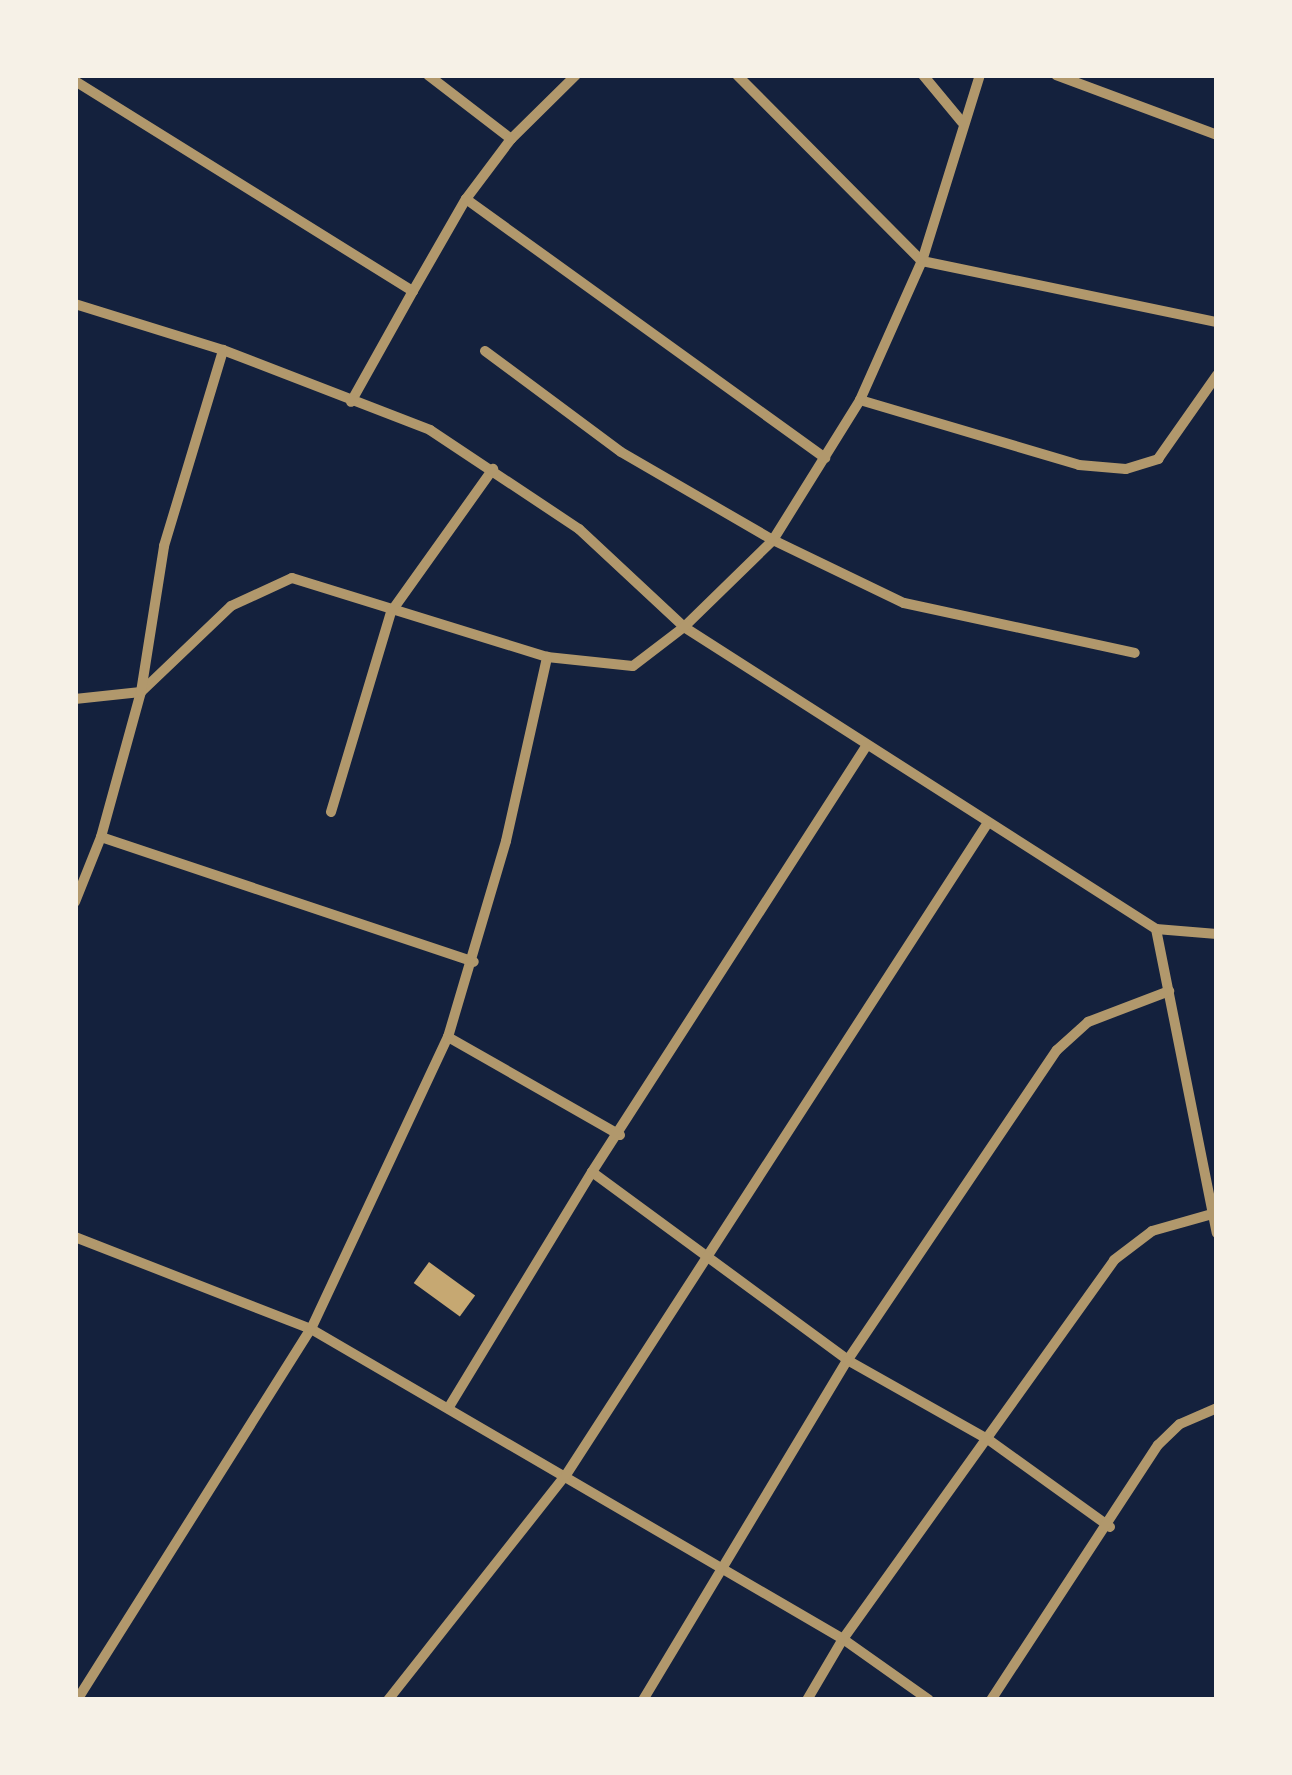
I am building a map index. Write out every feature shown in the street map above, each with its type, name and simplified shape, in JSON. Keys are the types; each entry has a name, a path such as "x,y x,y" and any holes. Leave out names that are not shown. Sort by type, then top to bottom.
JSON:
{"street":[{"path":"428,75 512,139"},
{"path":"351,402 466,199 512,139 576,75"},
{"path":"737,75 922,262 1217,322"},
{"path":"924,75 962,122"},
{"path":"75,700 141,692 231,606 292,578 323,582 391,612 547,657 633,666 684,627 773,540 860,400 922,262 962,122 980,75"},
{"path":"1056,75 1217,135"},
{"path":"75,81 412,291"},
{"path":"466,199 824,458"},
{"path":"75,304 222,350 430,430 578,529 684,627 866,748 1156,929 1217,934"},
{"path":"75,902 101,837 141,692 164,546 222,350"},
{"path":"486,351 621,452 773,540 922,609 1136,652"},
{"path":"860,400 1079,465 1126,469 1158,459 1217,375"},
{"path":"332,812 391,612 493,470"},
{"path":"77,1700 311,1329 448,1036 474,962 547,657"},
{"path":"449,1406 592,1172 620,1135 866,748"},
{"path":"388,1700 566,1475 987,824"},
{"path":"101,837 474,962"},
{"path":"1156,929 1217,1233"},
{"path":"642,1700 720,1566 849,1362 1066,1038 1116,1009 1169,991"},
{"path":"448,1036 620,1135"},
{"path":"592,1172 707,1262 849,1362 989,1440 1110,1527"},
{"path":"807,1700 843,1639 989,1440 1114,1260 1152,1231 1212,1214"},
{"path":"75,1237 311,1329 843,1639 928,1700"},
{"path":"990,1700 1110,1527 1170,1431 1217,1408"}],"building":[{"path":"429,1262 475,1296 460,1317 414,1283"}]}
